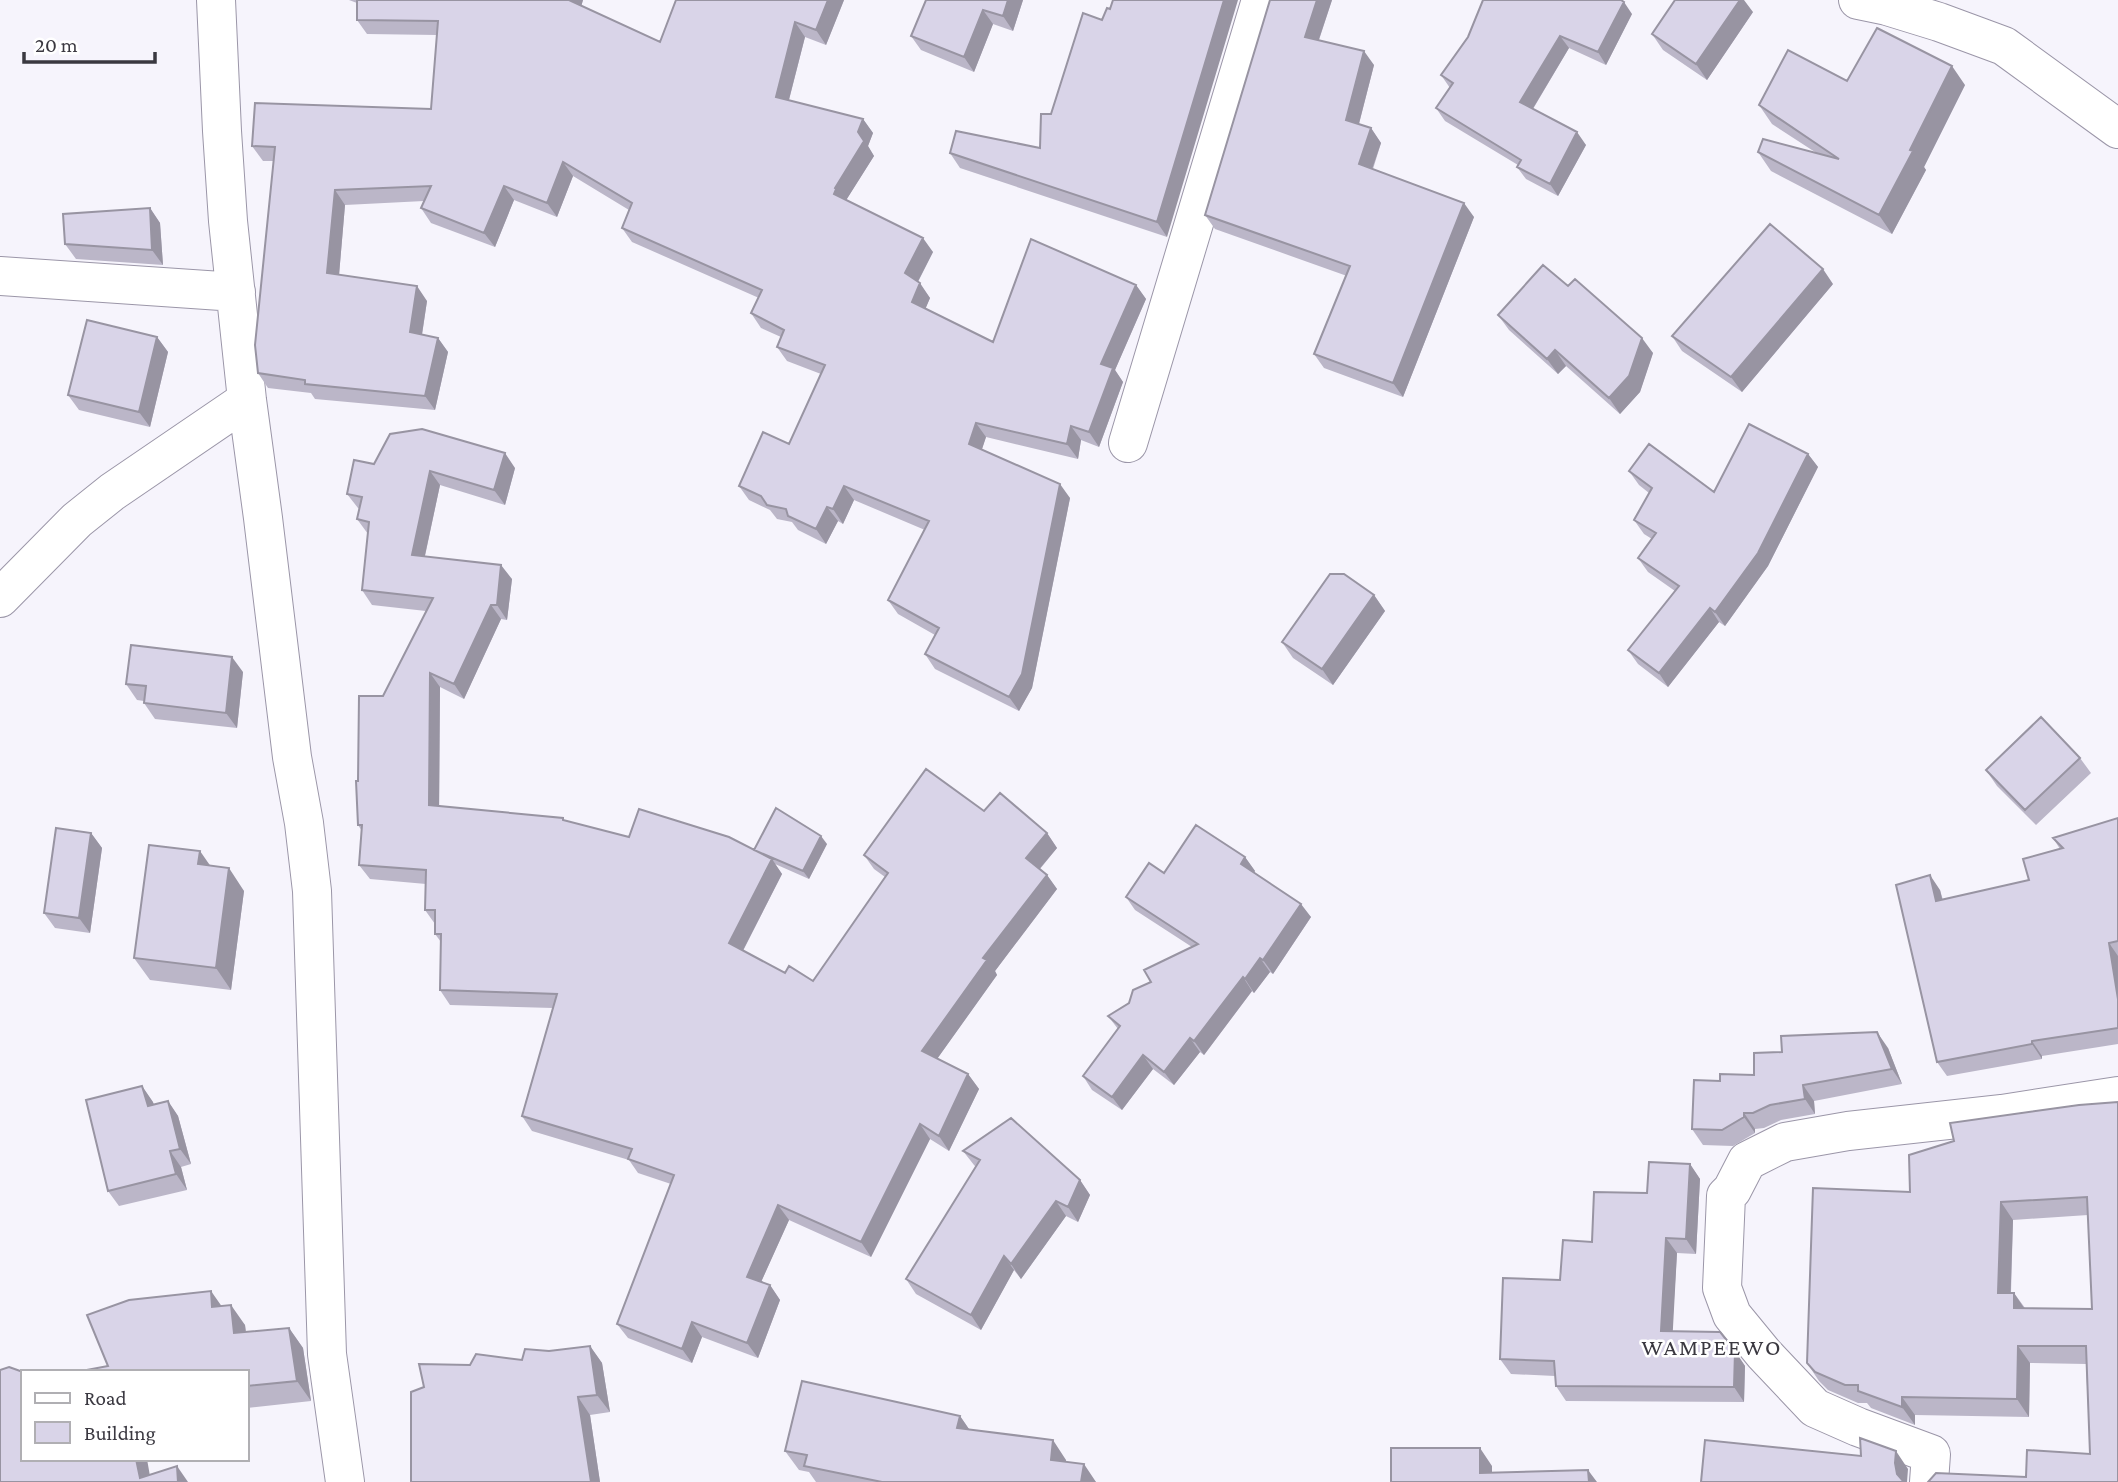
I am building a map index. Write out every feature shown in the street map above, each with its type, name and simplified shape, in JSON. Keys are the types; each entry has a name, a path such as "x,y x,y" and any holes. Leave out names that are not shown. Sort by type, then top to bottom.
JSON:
{"street":[{"path":"216,0 228,221 247,400 292,757 304,823 312,891 327,1354 345,1482"},
{"path":"1128,443 1261,0"},
{"path":"1858,0 1888,6 2004,46 2118,129"},
{"path":"0,276 236,292"},
{"path":"0,598 77,520 157,460 247,400"},
{"path":"1929,1482 1931,1454 1815,1408 1732,1315 1722,1289 1726,1196 1747,1161 1785,1142 1848,1131 1966,1118 2118,1096"}],"building":[{"path":"357,0 569,0 660,42 676,0 828,0 816,30 795,22 776,97 863,119 858,132 864,141 834,194 923,238 905,273 920,283 912,302 993,342 1031,239 1136,285 1101,364 1113,368 1089,432 1071,426 1067,444 976,423 969,444 1060,484 1022,674 1009,697 925,654 939,628 888,600 929,521 844,486 833,509 827,507 816,529 788,516 786,509 767,505 761,496 739,486 763,432 789,444 825,365 777,347 784,330 751,313 762,290 622,228 632,203 563,162 547,203 504,186 484,233 421,208 431,186 335,190 327,273 417,286 410,332 438,338 425,396 305,384 305,380 258,373 255,345 275,147 252,146 255,103 431,109 438,21 357,20"},
{"path":"926,0 1008,0 1003,16 983,10 964,57 911,36"},
{"path":"1113,0 1224,0 1157,222 950,153 956,131 1040,148 1041,114 1051,114 1083,13 1102,20"},
{"path":"1270,0 1317,0 1305,37 1364,51 1346,120 1371,128 1359,164 1464,203 1393,383 1314,354 1350,266 1205,215"},
{"path":"1483,0 1624,2 1598,52 1560,36 1520,102 1577,132 1550,184 1517,167 1521,160 1436,108 1453,83 1441,75 1468,37"},
{"path":"1675,0 1740,0 1696,64 1652,34"},
{"path":"1877,28 1952,66 1910,150 1913,151 1879,215 1758,152 1763,139 1839,159 1759,105 1788,50 1847,81"},
{"path":"150,208 152,250 65,244 63,214"},
{"path":"1770,224 1823,269 1731,377 1672,336"},
{"path":"1543,265 1568,286 1575,279 1642,338 1629,376 1609,398 1555,350 1547,359 1498,315"},
{"path":"87,320 157,337 139,412 68,395"},
{"path":"1749,424 1808,454 1758,553 1715,612 1710,608 1659,673 1628,650 1679,586 1638,558 1656,533 1634,520 1652,488 1629,471 1649,444 1714,492"},
{"path":"422,429 505,453 494,490 430,471 412,555 501,565 497,605 491,605 454,684 430,673 429,805 563,818 629,837 639,809 729,837 772,859 729,943 785,973 789,966 813,981 888,873 864,855 926,769 984,811 1000,793 1047,833 1026,858 1047,875 983,958 987,960 922,1051 968,1074 939,1136 920,1124 861,1242 778,1205 747,1277 770,1285 747,1343 692,1322 682,1349 617,1324 674,1175 628,1159 632,1149 522,1116 557,994 440,990 441,934 435,934 435,910 425,910 426,870 359,865 362,825 358,825 356,781 359,696 383,696 433,598 362,590 369,522 357,519 362,497 347,494 354,460 374,464 390,434"},
{"path":"1330,574 1344,574 1374,595 1322,669 1282,642"},
{"path":"131,645 232,657 226,713 144,703 146,686 126,684"},
{"path":"2041,717 2080,758 2025,810 1986,770"},
{"path":"776,808 821,836 803,871 754,850"},
{"path":"2118,818 2118,941 2109,943 2118,999 2118,1028 2032,1041 2032,1044 1937,1062 1896,885 1930,875 1936,901 2029,880 2023,859 2063,848 2053,838"},
{"path":"1196,825 1245,857 1241,864 1301,904 1263,960 1260,958 1245,979 1243,977 1194,1041 1190,1038 1164,1072 1143,1055 1112,1097 1083,1076 1120,1026 1108,1016 1129,1003 1133,990 1151,982 1144,970 1198,944 1126,897 1149,863 1164,873"},
{"path":"56,828 91,833 79,918 44,913"},
{"path":"149,845 200,851 198,864 229,868 216,968 134,958"},
{"path":"1877,1032 1892,1069 1803,1085 1805,1099 1744,1113 1744,1117 1722,1130 1692,1129 1694,1080 1720,1081 1720,1074 1754,1075 1754,1053 1782,1052 1781,1036"},
{"path":"142,1086 148,1106 168,1101 180,1149 170,1151 176,1174 108,1191 86,1100"},
{"path":"2118,1102 2118,1482 1928,1482 1936,1473 2026,1477 2027,1450 2090,1454 2086,1346 2018,1346 2017,1399 1902,1397 1902,1407 1858,1391 1858,1385 1845,1385 1815,1372 1807,1363 1813,1188 1910,1192 1909,1155 1954,1141 1950,1123","holes":["2087,1197 2092,1309 2014,1308 2014,1293 1998,1293 2001,1202"]},
{"path":"1011,1118 1080,1180 1068,1207 1056,1201 1011,1264 1004,1256 971,1315 906,1279 980,1160 963,1151"},
{"path":"1649,1162 1690,1164 1686,1239 1666,1238 1661,1331 1720,1332 1735,1351 1734,1387 1556,1386 1554,1361 1500,1359 1503,1278 1560,1280 1563,1240 1592,1242 1594,1192 1647,1193"},
{"path":"211,1291 212,1307 231,1305 234,1333 289,1328 297,1381 248,1386 248,1370 87,1370 108,1366 87,1315 129,1300"},
{"path":"590,1346 597,1395 578,1397 591,1482 411,1482 411,1392 424,1387 419,1364 470,1365 476,1354 522,1360 525,1349 549,1351"},
{"path":"9,1367 21,1371 21,1461 136,1461 140,1478 177,1466 178,1482 0,1482 0,1370"},
{"path":"802,1381 960,1416 957,1428 1053,1440 1051,1460 1084,1464 1081,1482 882,1482 804,1466 807,1455 785,1451"},
{"path":"1860,1438 1896,1451 1897,1474 1904,1482 1701,1482 1705,1440 1861,1456"},
{"path":"1391,1448 1480,1448 1480,1473 1588,1470 1589,1482 1391,1482"}],"district":[{"name":"WAMPEEWO","path":"1712,1347"}]}
